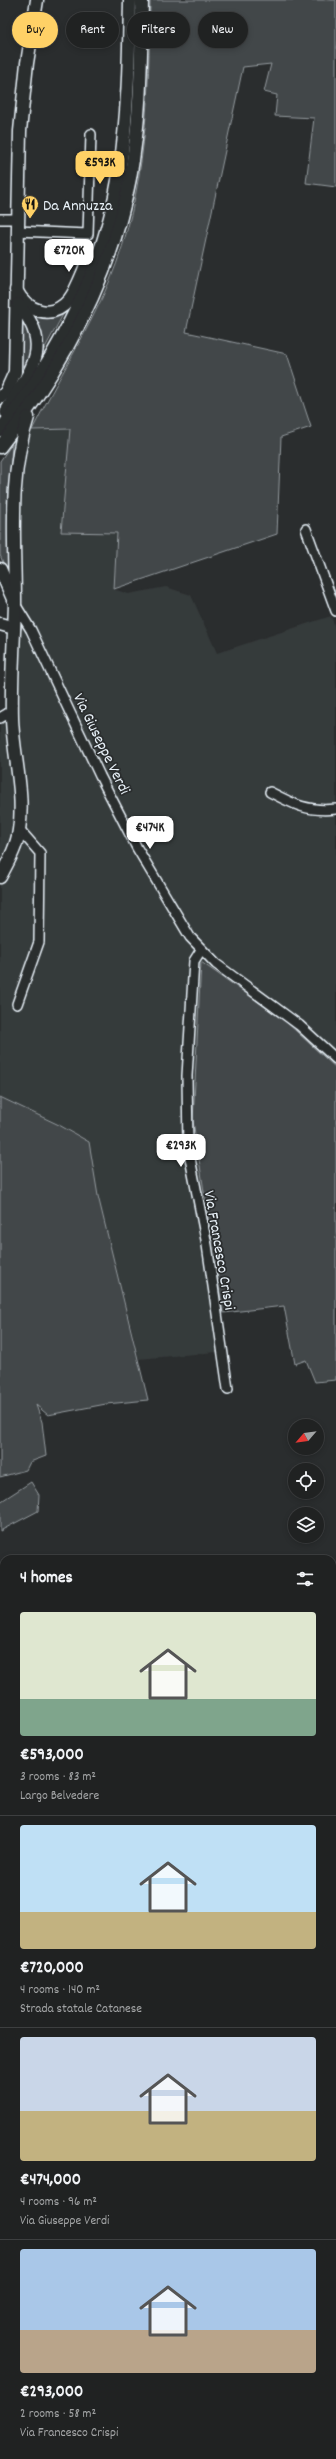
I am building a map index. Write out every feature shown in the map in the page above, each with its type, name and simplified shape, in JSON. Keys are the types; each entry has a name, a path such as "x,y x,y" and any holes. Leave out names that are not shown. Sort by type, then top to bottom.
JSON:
{"main road":[{"path":"0,398 6,392 15,372 19,298 17,225 23,102 37,0"},
{"path":"0,430 45,367 69,324 91,273 109,221 119,175 127,108 130,0"},
{"path":"0,447 30,409 77,332 105,268 119,225 130,177 138,108 142,0"},
{"path":"19,298 40,312 47,312 61,308 69,300 109,221"},
{"path":"0,423 36,358 38,347 35,328 19,298"},
{"path":"0,877 10,859 20,829 20,809 12,712 15,604 14,503 18,454 30,409"},
{"path":"1,576 15,604"},
{"path":"0,624 14,628"}],"street":[{"path":"0,219 17,225 88,234 91,134"},
{"path":"306,529 336,611"},
{"name":"Via Giuseppe Verdi","path":"15,604 31,630 100,776 137,848 190,937 216,964 299,1025 336,1059"},
{"path":"14,628 31,630"},
{"path":"0,718 12,712"},
{"path":"270,792 288,802 315,811 336,809"},
{"path":"17,1004 39,942 40,853 20,829"},
{"name":"Via Francesco Crispi","path":"201,950 194,961 187,1068 188,1148 207,1245 228,1389"}],"shaded area":[{"path":"150,0 336,0 336,187 306,183 314,118 275,116 277,95 264,92 271,64 243,67 186,332 287,354 311,427 281,437 277,534 114,589 117,533 61,532 70,429 32,430 101,299 110,280 122,246 132,212 144,142 149,48 190,48 190,12 150,12"},
{"path":"66,309 40,357 41,332 29,311"},
{"path":"22,314 35,346 25,372 21,371"},
{"path":"71,429 61,532 117,533 114,589 128,594 166,587 191,595 217,653 331,616 336,630 336,1060 333,1064 284,1020 201,963 193,1121 223,1313 213,1314 217,1352 139,1359 98,1196 89,1142 59,1125 0,1097 0,723 18,712 20,535 18,494 21,462 32,430"},
{"path":"12,444 8,506 10,580 0,555 0,461"},
{"path":"201,962 284,1020 336,1068 336,1380 315,1382 306,1360 295,1364 284,1306 223,1313 193,1121"},
{"path":"0,1097 59,1125 89,1142 98,1196 148,1400 106,1404 48,1415 36,1405 42,1422 46,1456 30,1462 26,1470 0,1477"},
{"path":"31,1482 39,1495 38,1511 0,1531 0,1502"}],"place":[{"name":"Da Annuzza","path":"30,219"}]}
